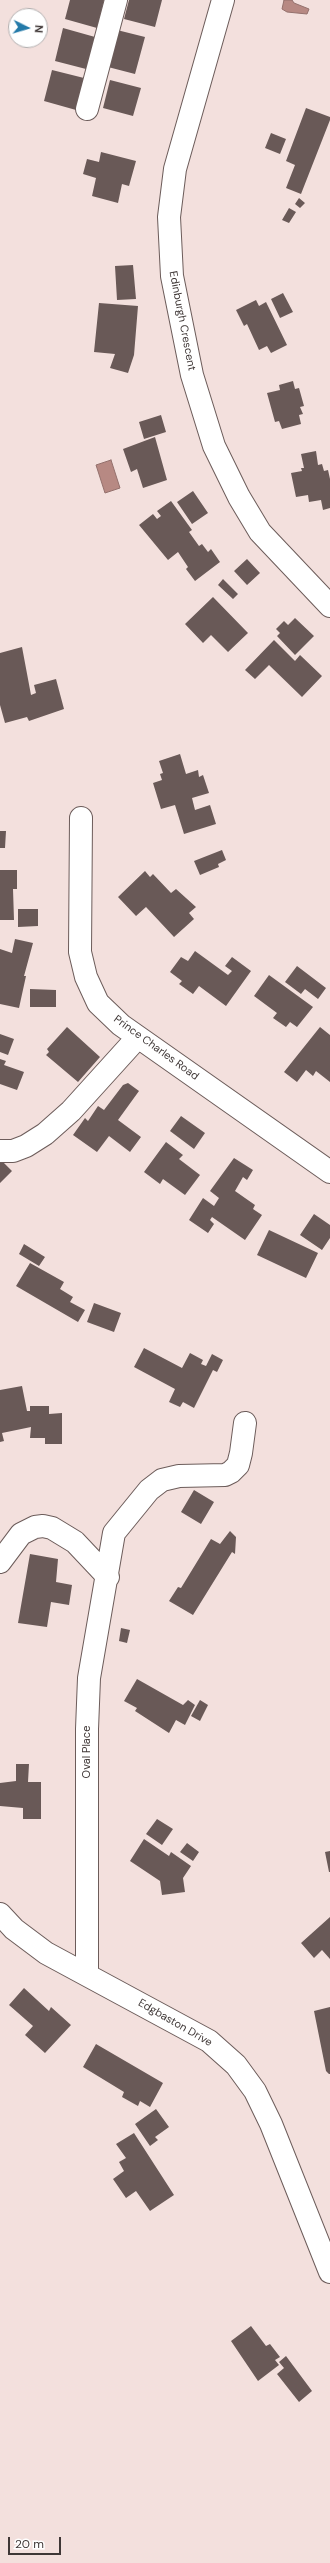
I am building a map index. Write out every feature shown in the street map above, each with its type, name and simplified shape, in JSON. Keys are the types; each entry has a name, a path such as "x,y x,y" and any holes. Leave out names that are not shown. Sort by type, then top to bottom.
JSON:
{"street":[{"path":"86,109 116,0"},
{"name":"Edinburgh Crescent","path":"223,0 175,169 169,217 172,276 192,375 214,446 239,497 260,532 330,606"},
{"name":"Prince Charles Road","path":"81,818 80,952 86,977 98,1003 121,1025 330,1172"},
{"path":"0,1151 13,1150 26,1146 45,1134 71,1111 138,1037"},
{"name":"Oval Place","path":"87,1974 88,1714 90,1678 108,1577 114,1533 149,1490 162,1480 179,1476 225,1475 231,1472 238,1465 245,1423"},
{"path":"0,1562 21,1534 35,1527 44,1526 52,1528 75,1542 108,1577"},
{"name":"Edgbaston Drive","path":"0,1914 14,1929 46,1953 209,2041 236,2065 255,2091 271,2124 330,2272"}],"shaded area":[{"path":"284,0 292,0 294,3 309,9 307,14 287,12 282,9"},
{"path":"111,460 120,488 105,493 96,465"}],"building":[{"path":"70,0 104,0 97,28 65,19"},
{"path":"129,0 162,0 155,27 124,19"},
{"path":"63,28 95,37 86,69 55,61"},
{"path":"117,30 145,37 135,74 108,67"},
{"path":"52,70 84,78 76,110 44,101"},
{"path":"110,80 141,88 133,116 103,108"},
{"path":"306,108 330,117 330,120 301,194 286,188 295,165 286,161"},
{"path":"271,133 286,139 280,154 265,148"},
{"path":"101,152 136,161 129,186 122,184 118,203 92,196 96,178 83,174 87,159 99,162"},
{"path":"299,198 305,203 300,208 295,204"},
{"path":"289,208 296,212 289,223 282,220"},
{"path":"133,265 136,299 117,300 115,266"},
{"path":"283,293 293,312 280,318 271,299"},
{"path":"256,300 259,306 266,302 287,345 271,353 267,346 259,350 247,324 244,326 236,310"},
{"path":"99,303 138,306 134,355 128,373 110,368 115,354 94,352"},
{"path":"293,381 295,389 299,388 304,406 300,407 303,414 299,415 301,424 282,429 279,421 275,422 267,393 280,390 279,385"},
{"path":"161,415 166,432 144,439 139,422"},
{"path":"155,437 167,480 143,488 137,469 131,472 123,449"},
{"path":"316,451 318,465 322,464 324,471 328,470 330,479 330,508 323,510 321,500 309,502 308,495 296,497 291,473 302,471 301,468 304,468 301,454"},
{"path":"193,491 208,513 192,524 177,502"},
{"path":"171,501 192,530 189,532 199,546 202,544 208,552 211,549 220,562 195,581 186,569 188,567 178,552 168,560 139,525 153,514 157,519 161,516 157,511"},
{"path":"247,559 260,573 247,585 234,571"},
{"path":"223,579 238,594 233,599 218,585"},
{"path":"213,597 248,633 228,652 211,635 203,643 185,624"},
{"path":"295,618 314,636 295,655 277,636 280,633 276,629 284,621 288,625"},
{"path":"274,640 295,661 300,655 322,676 302,697 269,665 255,679 245,670"},
{"path":"22,647 31,695 36,693 34,685 56,679 64,709 29,721 27,717 5,723 0,705 0,653"},
{"path":"180,754 186,774 198,770 199,777 203,775 209,793 192,798 195,810 210,805 216,824 184,834 175,805 161,809 153,783 162,780 160,774 163,773 159,761"},
{"path":"0,831 6,831 5,848 0,848"},
{"path":"222,850 226,860 218,864 219,867 200,875 194,861"},
{"path":"0,870 17,870 17,889 13,889 14,920 0,920"},
{"path":"145,871 150,877 153,874 171,893 176,889 196,907 189,913 194,919 174,937 146,907 136,916 118,897"},
{"path":"18,909 38,909 38,926 18,927"},
{"path":"15,939 33,943 24,976 26,976 19,1008 0,1004 0,949 12,953"},
{"path":"195,951 228,975 232,971 225,966 232,957 251,971 226,1006 199,986 193,994 179,984 182,981 170,972 181,957 188,961"},
{"path":"297,966 326,988 318,999 305,989 301,994 285,982"},
{"path":"269,975 313,1007 297,1027 290,1022 286,1027 273,1018 277,1013 254,996"},
{"path":"30,989 56,990 56,1007 30,1007"},
{"path":"67,1027 100,1057 78,1082 46,1055 49,1052 47,1049"},
{"path":"320,1027 330,1035 330,1082 316,1071 313,1076 306,1070 297,1082 284,1072"},
{"path":"0,1034 14,1039 8,1055 0,1052"},
{"path":"0,1059 6,1061 4,1065 24,1072 17,1090 0,1084"},
{"path":"128,1083 139,1091 118,1120 141,1137 130,1152 109,1136 97,1152 73,1135 85,1118 88,1121 98,1106 104,1110 123,1085"},
{"path":"181,1116 205,1133 194,1149 170,1131"},
{"path":"166,1142 183,1155 179,1159 200,1175 185,1195 163,1179 160,1184 144,1172"},
{"path":"234,1158 253,1170 247,1180 243,1177 235,1191 255,1205 253,1209 262,1215 245,1240 212,1217 210,1220 214,1224 208,1233 189,1220 203,1198 214,1206 219,1198 210,1191"},
{"path":"0,1159 12,1171 0,1183"},
{"path":"314,1214 330,1225 330,1238 322,1250 300,1235"},
{"path":"269,1230 318,1253 306,1278 257,1255"},
{"path":"24,1244 45,1257 39,1266 19,1254"},
{"path":"30,1263 64,1282 60,1289 73,1297 70,1302 85,1310 78,1322 16,1286"},
{"path":"94,1303 121,1313 114,1332 87,1322"},
{"path":"144,1348 182,1368 190,1353 203,1360 201,1364 206,1366 212,1354 223,1360 217,1372 213,1370 194,1408 183,1402 180,1407 169,1402 175,1389 134,1367"},
{"path":"22,1386 27,1411 30,1411 30,1406 49,1406 49,1414 62,1413 62,1444 45,1444 45,1438 30,1438 31,1427 2,1433 4,1441 0,1442 0,1390"},
{"path":"194,1490 214,1502 201,1524 181,1512"},
{"path":"230,1531 236,1537 235,1554 232,1552 193,1615 169,1601 178,1587 181,1588 211,1539 220,1544"},
{"path":"30,1554 58,1559 56,1582 72,1585 69,1605 51,1602 47,1627 18,1623"},
{"path":"121,1628 130,1630 127,1643 119,1641"},
{"path":"137,1679 183,1705 188,1700 195,1705 185,1725 176,1720 169,1733 135,1711 137,1708 124,1701"},
{"path":"200,1700 208,1705 200,1721 191,1716"},
{"path":"16,1764 29,1764 28,1782 41,1782 41,1819 23,1819 23,1808 0,1806 0,1783 16,1781"},
{"path":"157,1819 173,1829 162,1845 146,1834"},
{"path":"144,1839 169,1856 171,1852 191,1866 183,1878 185,1892 162,1895 160,1881 130,1861"},
{"path":"187,1843 199,1852 193,1861 180,1852"},
{"path":"330,1851 330,1872 329,1872 325,1852"},
{"path":"330,1917 330,1959 322,1950 314,1958 301,1943"},
{"path":"24,1988 49,2011 51,2007 71,2025 45,2053 25,2035 33,2026 9,2005"},
{"path":"330,2007 329,2074 326,2071 314,2011"},
{"path":"96,2044 163,2083 150,2107 140,2101 138,2106 122,2097 124,2092 83,2067"},
{"path":"156,2109 169,2127 155,2137 158,2140 150,2146 135,2124"},
{"path":"134,2133 174,2195 150,2211 136,2191 126,2198 113,2179 124,2171 119,2162 126,2158 116,2144"},
{"path":"251,2326 266,2346 270,2344 280,2357 275,2360 279,2365 258,2381 231,2341"},
{"path":"286,2356 312,2391 299,2402 277,2374 284,2368 279,2362"}]}
